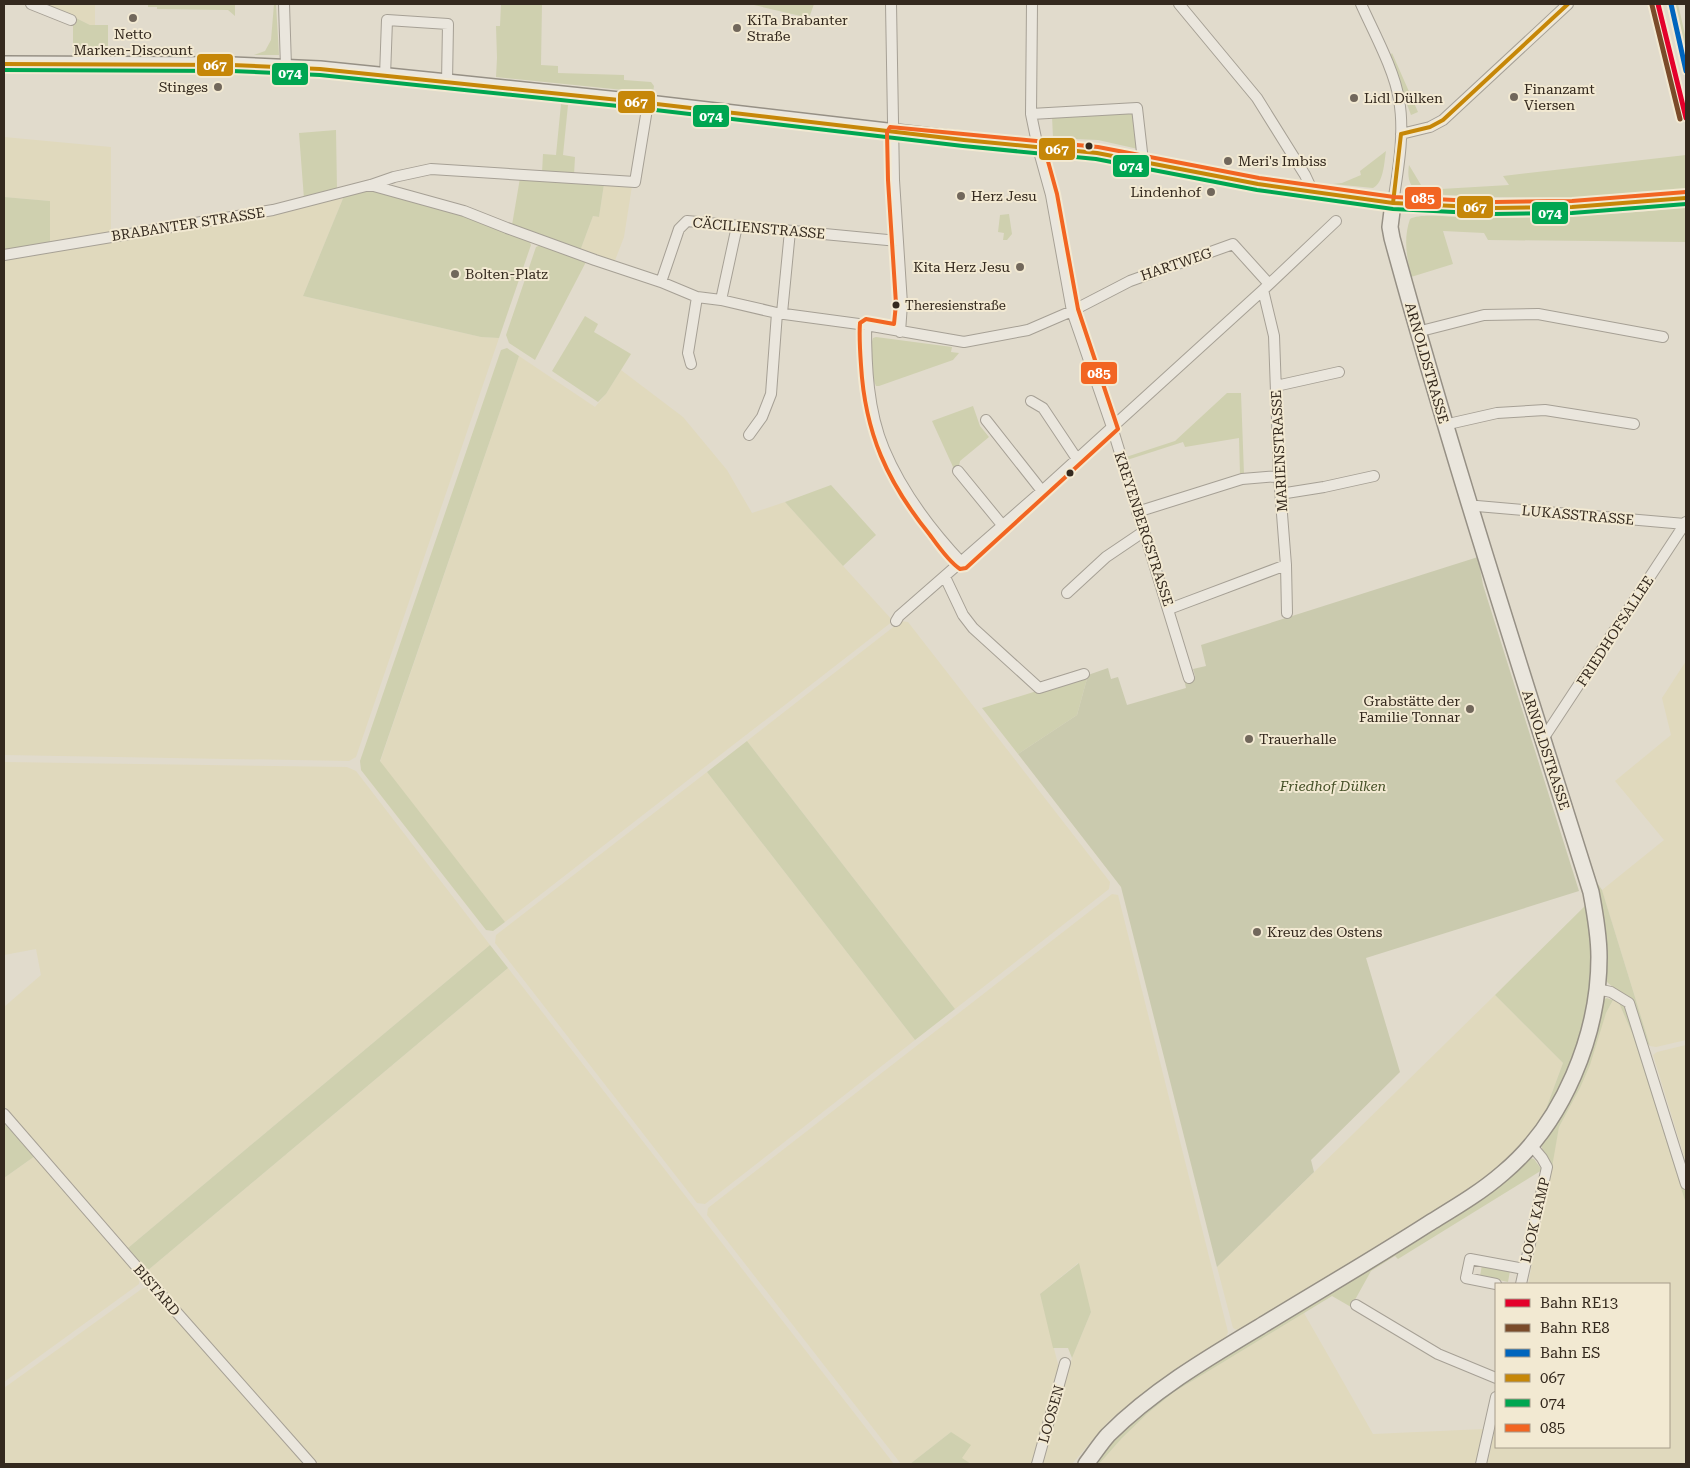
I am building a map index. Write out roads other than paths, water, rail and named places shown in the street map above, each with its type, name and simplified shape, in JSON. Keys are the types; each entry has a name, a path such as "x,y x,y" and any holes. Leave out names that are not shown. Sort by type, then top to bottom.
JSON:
{"main road":[{"path":"4,64 286,67 447,82 1097,153 1221,177 1393,203 1494,208 1572,206 1686,198"},
{"name":"ARNOLDSTRASSE","path":"1086,1464 1107,1436 1152,1397 1181,1376 1410,1236 1478,1193 1504,1172 1531,1145 1555,1110 1574,1077 1592,1022 1597,989 1598,949 1591,892 1444,424 1417,332 1392,238 1390,227 1393,203"}],"street":[{"path":"31,4 71,20"},
{"path":"284,4 286,67"},
{"path":"891,4 894,180 902,304 900,332"},
{"name":"KREYENBERGSTRASSE","path":"1032,4 1032,114 1038,148 1051,195 1072,311 1112,427 1189,678"},
{"path":"1179,4 1257,98 1314,192"},
{"path":"1361,4 1392,77 1399,100 1401,134 1393,203"},
{"path":"1401,134 1430,127 1443,120 1568,4"},
{"path":"385,76 387,20 448,24 447,82"},
{"name":"BRABANTER STRASSE","path":"4,255 273,210 394,177 431,169 635,182 648,103"},
{"path":"1032,114 1137,108 1143,161"},
{"name":"BRABANTER STRASSE","path":"370,185 464,211 595,260 662,282 698,297 721,300 779,313 866,325 964,342 1028,330 1072,311"},
{"name":"CÄCILIENSTRASSE","path":"662,282 679,229 687,221 898,242"},
{"path":"896,622 899,616 1042,491 1336,221"},
{"path":"721,300 737,226"},
{"path":"749,435 762,417 771,394 790,231"},
{"name":"HARTWEG","path":"1072,311 1130,281 1233,244 1266,287"},
{"name":"MARIENSTRASSE","path":"1266,287 1274,336 1279,476 1286,565 1287,613"},
{"path":"690,364 688,353 698,297"},
{"path":"1417,332 1484,315 1538,314 1663,337"},
{"path":"866,325 866,353 875,420 884,448 912,502 931,528 962,562"},
{"path":"1276,386 1339,372"},
{"path":"1031,400 1043,408 1077,459"},
{"path":"1444,424 1497,413 1545,410 1634,424"},
{"path":"986,420 1042,491"},
{"path":"958,470 1003,526"},
{"path":"1137,512 1242,479 1279,476"},
{"path":"1280,494 1374,476"},
{"name":"LUKASSTRASSE","path":"1471,507 1686,523"},
{"name":"FRIEDHOFSALLEE","path":"1543,739 1686,523"},
{"path":"1067,593 1106,557 1143,532"},
{"path":"1169,609 1286,565"},
{"path":"945,577 963,615 973,628 1039,688 1084,674"},
{"path":"1597,989 1610,992 1629,1003 1686,1184"},
{"name":"BISTARD","path":"4,1114 311,1464"},
{"name":"LOOK KAMP","path":"1521,1283 1547,1167 1531,1145"},
{"name":"LOOK KAMP","path":"1495,1284 1466,1278 1470,1258 1524,1269"},
{"path":"1356,1305 1438,1354 1495,1378"},
{"name":"LOOSEN","path":"1037,1464 1065,1363"},
{"path":"1481,1464 1495,1401"}],"rail line":[{"name":"RE13","path":"1658,4 1686,118"},
{"name":"ES","path":"1671,4 1686,71"},
{"name":"RE8","path":"1652,5 1680,119"}],"place":[{"name":"Netto Marken-Discount","path":"133,18"},
{"name":"KiTa Brabanter Straße","path":"737,28"},
{"name":"Stinges","path":"218,87"},
{"name":"Finanzamt Viersen","path":"1514,97"},
{"name":"Lidl Dülken","path":"1354,98"},
{"name":"Meri's Imbiss","path":"1228,161"},
{"name":"Lindenhof","path":"1211,192"},
{"name":"Herz Jesu","path":"961,196"},
{"name":"Kita Herz Jesu","path":"1020,267"},
{"name":"Bolten-Platz","path":"455,274"},
{"name":"Theresienstraße","path":"896,305"},
{"name":"Grabstätte der Familie Tonnar","path":"1470,709"},
{"name":"Trauerhalle","path":"1249,739"},
{"name":"Kreuz des Ostens","path":"1257,932"}],"park label":[{"name":"Friedhof Dülken","path":"1333,786"}]}
